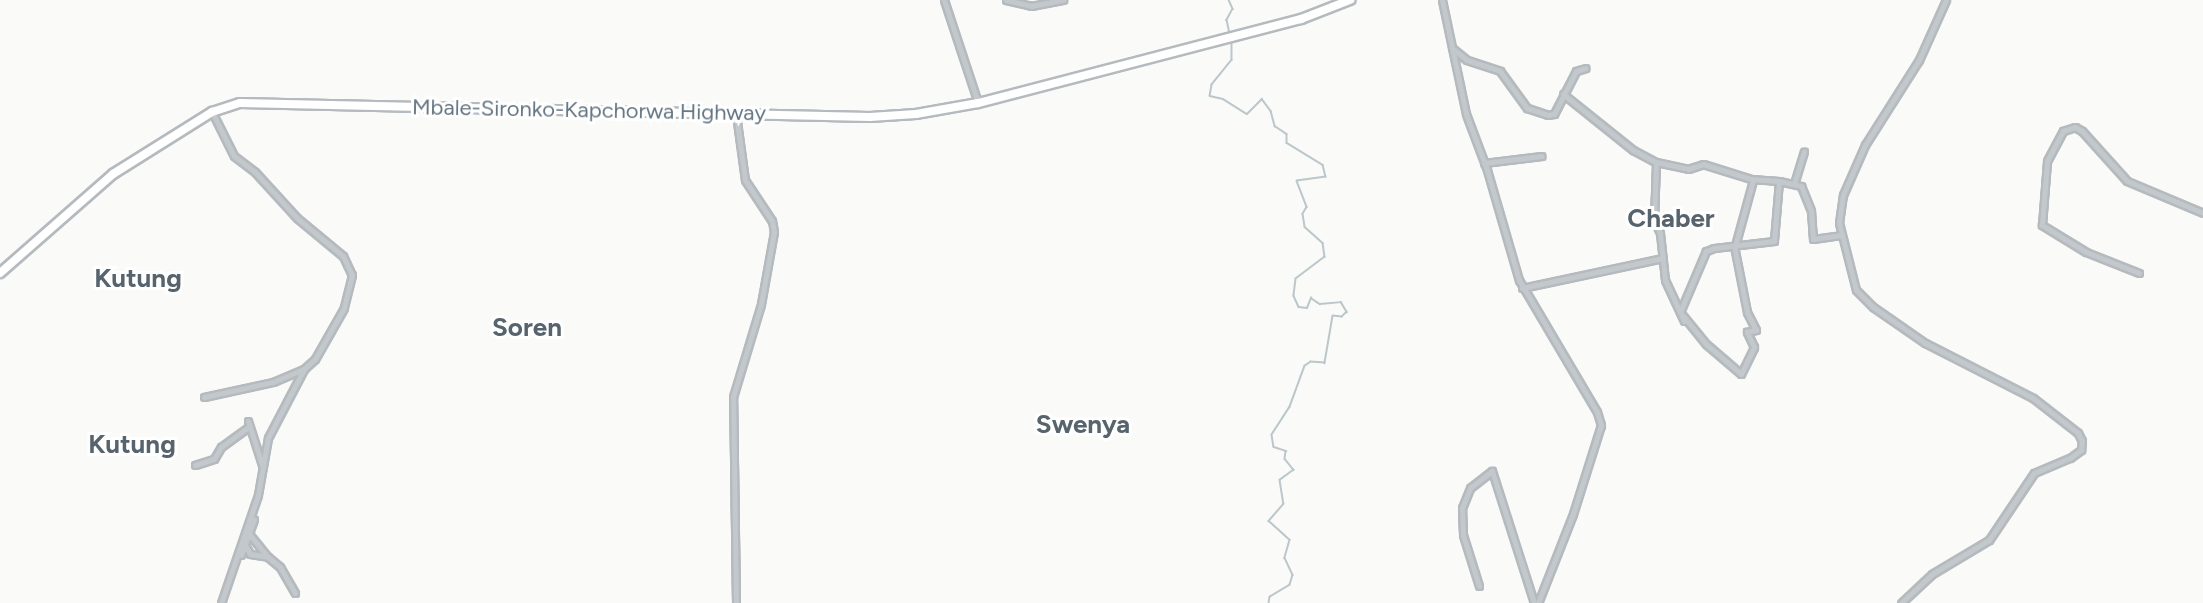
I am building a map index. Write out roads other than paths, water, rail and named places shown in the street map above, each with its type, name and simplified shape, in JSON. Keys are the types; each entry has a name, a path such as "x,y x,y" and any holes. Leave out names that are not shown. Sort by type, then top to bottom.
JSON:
{"main road":[{"name":"Mbale-Sironko-Kapchorwa Highway","path":"0,273 113,174 212,112 240,103 870,117 978,104 1229,36 1301,19 1350,0"}],"street":[{"path":"944,0 978,104"},
{"path":"1006,0 1031,6 1063,0"},
{"path":"1442,0 1466,114 1484,163 1522,288 1598,412 1601,425 1573,514 1536,603"},
{"path":"1900,603 1932,574 1989,540 2034,473 2070,458 2081,450 2082,441 2078,433 2033,398 1975,371 1873,308 1856,290 1839,223 1849,178 1919,60 1946,0"},
{"path":"1452,48 1467,60 1500,71 1527,108 1538,113 1554,114 1576,71 1586,68"},
{"path":"1563,94 1633,150 1656,162 1688,169 1703,164 1753,180 1779,181 1801,186 1812,211 1813,239 1841,235"},
{"path":"204,397 273,382 304,369 315,359 344,308 352,269 343,255 297,218 255,172 234,156 212,112"},
{"path":"736,114 745,180 772,221 774,232 761,304 737,373 733,397 736,603"},
{"path":"2139,273 2086,252 2042,225 2047,161 2063,131 2075,127 2082,131 2127,181 2203,213"},
{"path":"1794,184 1804,151"},
{"path":"1484,163 1542,156"},
{"path":"1656,162 1654,220 1660,233 1665,280 1684,321"},
{"path":"1680,312 1706,344 1741,374 1754,347 1747,332 1756,330 1747,312 1735,246 1753,180"},
{"path":"1680,312 1706,251 1774,241 1779,181"},
{"path":"1522,288 1663,258"},
{"path":"221,603 255,505 271,432 304,369"},
{"path":"195,465 214,459 221,447 249,424 262,468 250,535 228,583"},
{"path":"1479,586 1463,535 1462,508 1475,481 1492,471 1536,603"},
{"path":"250,535 268,557 280,567 295,594"},
{"path":"245,545 250,554 268,557"}],"waterway":[{"path":"1229,0 1233,9 1227,20 1230,34"},
{"path":"1232,42 1232,60 1212,85 1210,96 1223,99 1247,114 1262,99 1271,111 1275,126 1287,134 1287,143 1323,165 1326,177 1297,181 1307,207 1303,214 1305,227 1323,243 1325,257 1296,279 1294,296 1299,307 1307,308 1311,298 1320,304 1341,302 1347,312 1342,317 1333,316 1325,363 1311,362 1305,366 1290,407 1272,435 1274,447 1286,451 1285,459 1294,470 1280,480 1284,504 1269,521 1290,540 1285,558 1293,575 1290,585 1270,597 1269,603"}],"district":[{"name":"Chaber","path":"1671,219"},
{"name":"Kutung","path":"138,279"},
{"name":"Soren","path":"527,328"},
{"name":"Swenya","path":"1083,425"},
{"name":"Kutung","path":"132,445"}]}
